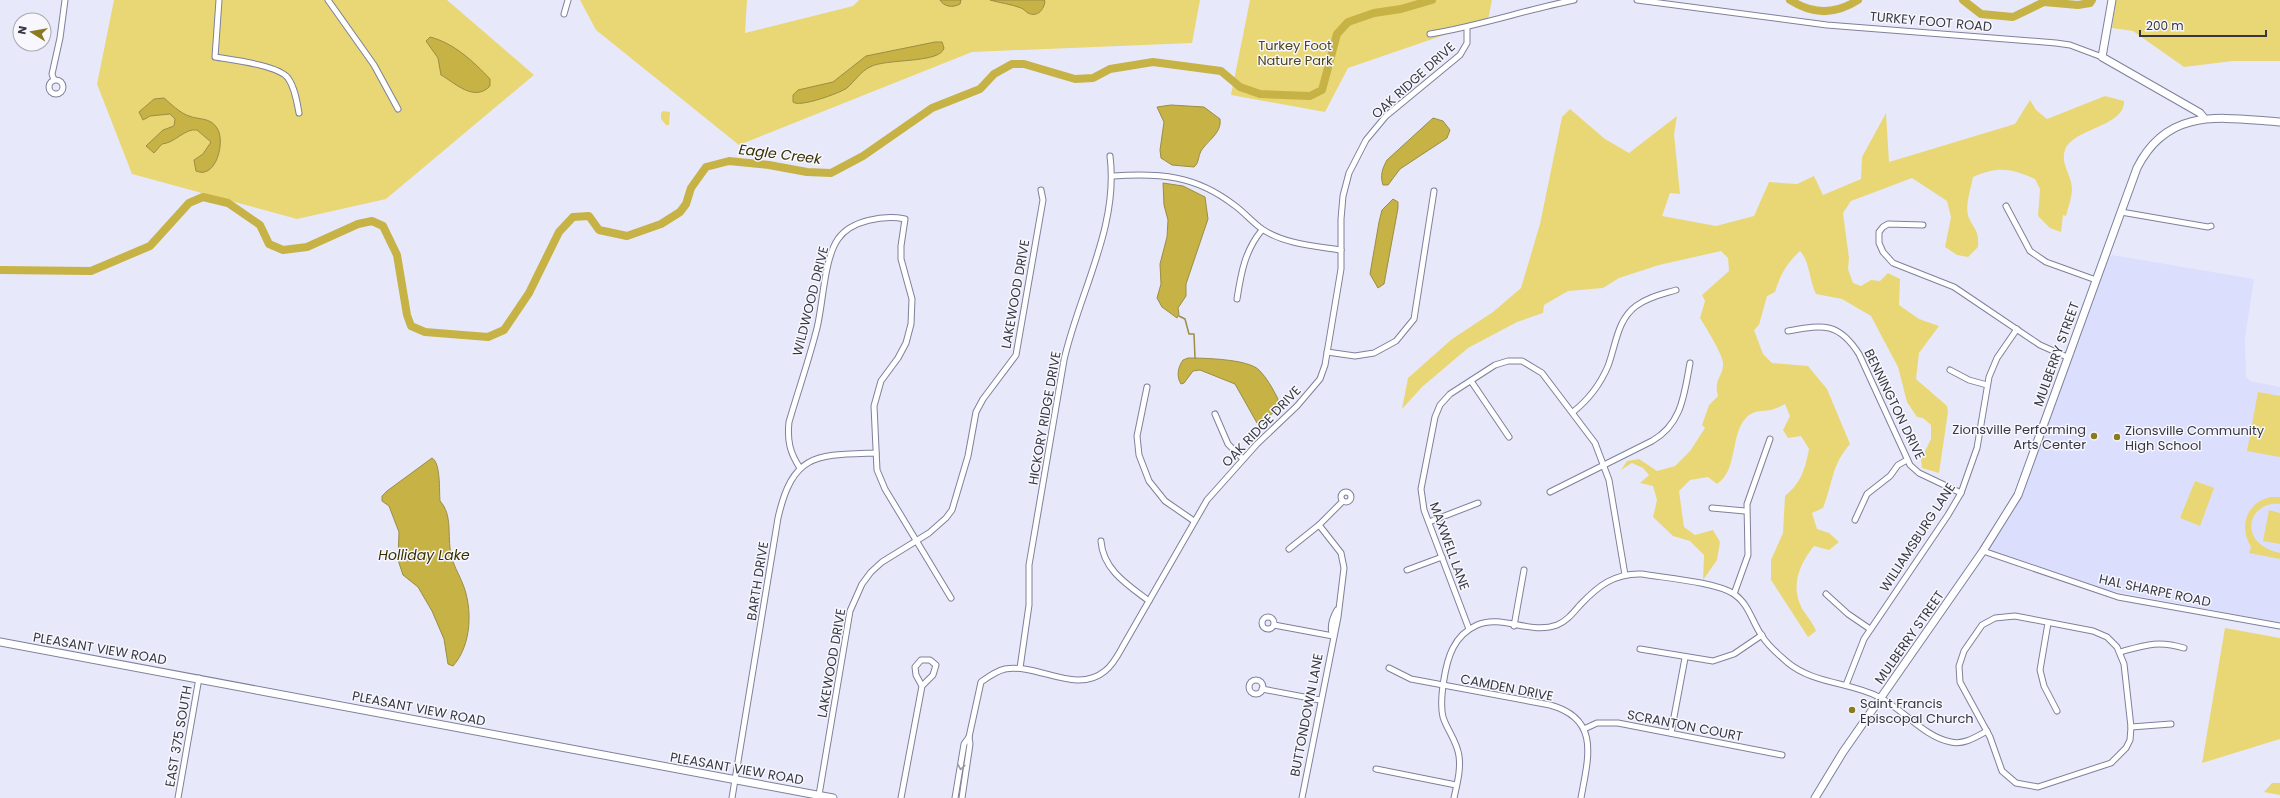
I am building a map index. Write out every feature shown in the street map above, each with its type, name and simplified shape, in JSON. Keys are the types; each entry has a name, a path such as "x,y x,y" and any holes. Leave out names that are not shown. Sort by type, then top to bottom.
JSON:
{"street":[{"path":"54,80 52,74 60,38 65,0"},
{"path":"219,0 215,57 280,71 289,79 299,113"},
{"path":"328,0 374,65 398,109"},
{"path":"564,14 568,0"},
{"path":"1430,34 1467,28 1488,21 1574,0"},
{"name":"TURKEY FOOT ROAD","path":"1637,0 1827,25 2070,45 2102,57 2200,113 2204,118"},
{"path":"2102,57 2112,0"},
{"name":"OAK RIDGE DRIVE","path":"962,798 970,744 969,737 981,682 1004,669 1020,668 1064,678 1086,680 1104,672 1113,663 1207,500 1243,459 1282,423 1320,379 1325,365 1341,270 1343,196 1349,173 1366,140 1386,116 1460,55 1467,43 1467,28"},
{"name":"MULBERRY STREET","path":"1815,798 1843,752 1983,550 2018,495 2137,168 2148,148 2161,136 2176,126 2204,118 2280,122"},
{"name":"HICKORY RIDGE DRIVE","path":"1020,668 1029,606 1029,565 1064,360 1071,330 1100,253 1113,176 1110,156"},
{"path":"1113,176 1165,175 1201,185 1234,205 1262,230 1288,241 1341,250"},
{"name":"LAKEWOOD DRIVE","path":"819,795 850,611 855,599 871,572 882,562 940,523 952,510 962,483 976,412 983,399 1016,355 1043,200 1041,190"},
{"path":"1327,352 1355,356 1374,353 1396,341 1414,319 1434,191"},
{"path":"2006,206 2030,251 2046,262 2096,280"},
{"path":"2121,212 2208,228 2211,226"},
{"name":"WILDWOOD DRIVE","path":"800,468 789,449 789,422 817,328 831,253 838,238 860,223 895,217 905,219 901,246 901,259 912,299 911,324 906,343 898,358 881,381 874,406 877,470 881,480 951,598"},
{"path":"1923,225 1888,224 1882,227 1879,236 1883,252 1898,266 1958,289 2040,345 2067,357"},
{"path":"1237,299 1246,255 1253,240 1262,230"},
{"path":"1573,412 1590,396 1602,379 1608,366 1618,331 1630,311 1649,298 1676,290"},
{"name":"BENNINGTON DRIVE","path":"1788,331 1824,326 1841,334 1853,345 1886,410 1907,460 1919,474 1961,493"},
{"name":"WILLIAMSBURG LANE","path":"1846,685 1856,656 1870,629 1948,516 1961,493 1977,448 1987,385 1997,358 2017,329"},
{"name":"MAXWELL LANE","path":"1469,629 1422,504 1421,489 1435,417 1444,400 1501,362 1522,362 1542,373 1595,443 1604,464 1612,496 1625,575"},
{"path":"1550,492 1652,441 1671,426 1682,406 1690,363"},
{"path":"1950,370 1969,380 1987,385"},
{"path":"1471,381 1508,437"},
{"path":"1147,387 1136,436 1139,455 1149,481 1165,501 1194,522"},
{"path":"1215,414 1228,444 1243,459"},
{"path":"1734,594 1748,555 1745,511 1770,439"},
{"name":"BARTH DRIVE","path":"732,798 778,518 785,488 800,468 819,457 830,454 876,453"},
{"path":"1855,520 1868,494 1890,476 1898,465 1907,460"},
{"path":"1289,549 1319,526 1343,501"},
{"path":"1429,522 1478,503"},
{"path":"1712,508 1745,511"},
{"name":"BUTTONDOWN LANE","path":"1302,798 1320,700 1338,617 1344,568 1341,552 1319,526"},
{"path":"1101,541 1107,563 1116,575 1149,601"},
{"name":"HAL SHARPE ROAD","path":"1983,550 2118,597 2280,626"},
{"path":"1407,570 1442,557"},
{"path":"1514,626 1524,570"},
{"path":"1454,798 1459,755 1443,717 1442,706 1444,686 1452,648 1459,638 1469,629 1490,622 1536,629 1560,624 1571,616 1602,584 1625,575 1642,574 1722,588 1734,594 1749,611 1762,636 1778,654 1798,670 1820,679 1846,685 1881,698 1945,741 1957,743 1967,741 1987,731"},
{"path":"1826,594 1848,614 1870,629"},
{"path":"2015,616 2098,633 2114,642 2120,652 2124,664 2131,727 2130,740 2126,748 2111,763 2038,787 2016,784 1999,766 1987,731 1960,682 1959,666 1964,651 1978,629 1995,618 2015,616"},
{"path":"2048,623 2040,663 2040,676 2058,711"},
{"path":"1274,625 1333,636"},
{"path":"1640,649 1705,661 1719,660 1734,654 1762,636"},
{"name":"PLEASANT VIEW ROAD","path":"0,642 199,678 833,798"},
{"path":"2120,652 2157,643 2167,643 2184,648"},
{"path":"1670,733 1685,658"},
{"path":"901,798 922,686 933,674 936,665 930,660 921,660 915,667 916,675 922,686"},
{"name":"CAMDEN DRIVE","path":"1389,668 1406,678 1558,708 1574,717 1584,729"},
{"name":"EAST 375 SOUTH","path":"178,798 199,678"},
{"path":"1262,689 1320,700"},
{"name":"SCRANTON COURT","path":"1584,729 1598,723 1610,722 1782,755"},
{"path":"2131,727 2171,724"},
{"path":"1581,798 1589,755 1584,729"},
{"name":"OAK RIDGE DRIVE","path":"955,798 964,744 969,737"},
{"path":"1376,769 1456,784"}],"shaded area":[{"name":"Zionsville Community High School","path":"2112,255 2254,279 2245,338 2246,377 2250,381 2280,387 2280,623 2103,589 1988,549 2025,484 2090,305 2107,262"}],"green space":[{"path":"114,0 447,0 534,75 386,199 297,219 132,174 97,84"},
{"path":"580,0 747,0 745,33 853,6 859,0 1200,0 1192,43 972,52 739,145 596,30"},
{"name":"Turkey Foot Nature Park","path":"1250,0 1492,0 1488,20 1348,68 1325,112 1231,95"},
{"path":"2116,0 2280,0 2280,61 2233,61 2184,67 2133,31 2112,28"},
{"path":"2105,96 2124,101 2122,110 2116,117 2108,122 2078,137 2070,143 2065,150 2064,160 2072,189 2066,216 2063,215 2061,232 2050,228 2038,216 2040,189 2035,179 2018,172 2004,170 1990,171 1973,177 1967,209 1969,218 1977,234 1978,247 1968,257 1957,255 1945,247 1951,217 1947,201 1912,178 1851,201 1843,213 1849,258 1848,269 1853,283 1861,286 1871,280 1880,281 1888,273 1900,279 1899,305 1919,319 1939,326 1919,353 1916,379 1947,406 1948,412 1939,473 1922,468 1921,459 1931,439 1931,425 1923,418 1917,417 1907,402 1898,367 1871,316 1842,299 1816,294 1806,260 1800,251 1784,270 1775,292 1767,296 1759,325 1754,330 1763,354 1772,363 1808,366 1827,389 1850,444 1836,467 1823,508 1812,513 1817,529 1829,533 1839,542 1829,550 1814,546 1801,566 1797,581 1797,596 1800,604 1816,631 1808,637 1771,580 1771,560 1783,533 1785,496 1799,481 1806,463 1809,449 1801,436 1788,438 1783,430 1790,416 1785,404 1773,410 1754,412 1745,419 1740,426 1737,435 1728,470 1724,478 1717,484 1708,477 1690,480 1679,491 1684,527 1695,535 1713,530 1720,542 1717,560 1703,580 1704,555 1690,541 1673,536 1653,517 1657,500 1653,486 1640,483 1649,475 1643,468 1632,463 1621,470 1627,461 1639,459 1657,471 1675,466 1690,451 1705,428 1702,425 1709,405 1718,396 1717,385 1723,363 1717,347 1700,318 1705,301 1702,295 1729,271 1728,258 1721,251 1659,265 1619,278 1603,288 1568,291 1544,305 1543,313 1517,322 1468,348 1422,387 1402,409 1408,378 1452,339 1493,312 1521,288 1540,224 1562,117 1570,109 1605,139 1629,153 1677,116 1674,134 1680,194 1670,193 1662,216 1716,226 1754,216 1769,182 1797,184 1814,176 1823,195 1861,179 1862,157 1886,113 1889,162 2015,124 2030,100 2036,110 2047,119"},
{"path":"663,111 670,112 669,125 666,125 661,119 661,113"},
{"path":"2258,392 2280,396 2280,457 2247,451"},
{"path":"2195,481 2214,488 2200,526 2180,518"},
{"path":"2271,497 2280,497 2280,504 2269,505 2260,509 2254,515 2252,532 2257,541 2266,548 2280,553 2280,559 2249,553 2251,547 2245,531 2245,523 2251,509 2256,504"},
{"path":"2269,510 2280,513 2280,544 2263,541"},
{"path":"2225,628 2280,638 2280,739 2202,763"},
{"path":"2272,783 2280,783 2280,795 2264,792"}],"water":[{"path":"940,0 961,0 960,4 952,6 944,4"},
{"path":"990,0 1045,1 1042,10 1038,14 1032,14 1028,13 1022,8"},
{"path":"430,37 455,48 463,54 490,79 490,86 484,91 471,92 464,90 441,75 438,58 426,41"},
{"path":"935,42 942,42 944,48 940,53 933,56 923,59 878,64 864,71 847,88 843,90 811,102 793,102 793,95 798,90 833,82 866,56"},
{"path":"164,98 182,113 208,120 217,128 220,134 220,150 214,165 209,170 203,172 196,171 194,160 203,154 211,142 197,130 188,131 167,143 162,144 154,153 146,146 163,130 174,126 175,119 170,114 150,116 143,120 139,112 154,99"},
{"path":"1171,105 1204,107 1220,119 1217,132 1201,151 1198,162 1194,167 1172,165 1161,158 1160,150 1164,122 1157,107"},
{"path":"1433,118 1443,121 1450,130 1447,138 1400,169 1388,185 1383,185 1382,172 1387,160"},
{"path":"1163,183 1183,186 1205,197 1208,219 1186,284 1186,296 1178,308 1179,314 1177,318 1162,307 1157,298 1161,284 1160,264 1167,237 1168,220 1164,205"},
{"path":"1393,199 1398,202 1398,208 1384,284 1378,288 1370,274 1382,210"},
{"path":"1188,358 1236,361 1253,366 1265,376 1278,399 1275,412 1257,423 1235,384 1200,370 1193,371 1184,383 1181,384 1178,378 1179,369 1183,360"},
{"name":"Holliday Lake","path":"432,458 437,465 440,501 447,513 452,558 466,592 468,603 469,626 467,637 464,648 453,666 448,664 444,639 432,611 418,587 403,575 398,560 399,532 389,506 382,501 382,496 387,491"}],"waterway":[{"name":"Eagle Creek","path":"0,270 91,271 150,246 189,203 203,197 228,203 260,225 269,244 283,250 307,247 358,224 372,221 383,226 397,255 407,315 411,326 425,332 488,337 504,330 529,293 559,232 573,217 589,216 599,230 627,236 661,224 680,212 686,204 691,188 706,167 729,161 769,165 807,172 831,173 863,156 932,108 980,89 994,74 1012,64 1024,64 1075,79 1093,78 1110,69 1153,62 1221,71 1240,87 1260,94 1310,96 1322,90 1337,34 1348,22 1374,13 1401,9 1432,0"},
{"name":"Eagle Creek","path":"1790,0 1816,11 1832,11 1858,0"},
{"name":"Eagle Creek","path":"1963,0 1981,14 2013,17 2044,2 2078,5 2090,3 2092,0"},
{"path":"1179,316 1185,319 1189,334 1194,334 1195,358"}],"place":[{"name":"Zionsville Performing Arts Center","path":"2094,436"},
{"name":"Zionsville Community High School","path":"2117,437"},
{"name":"Saint Francis Episcopal Church","path":"1852,710"}]}
